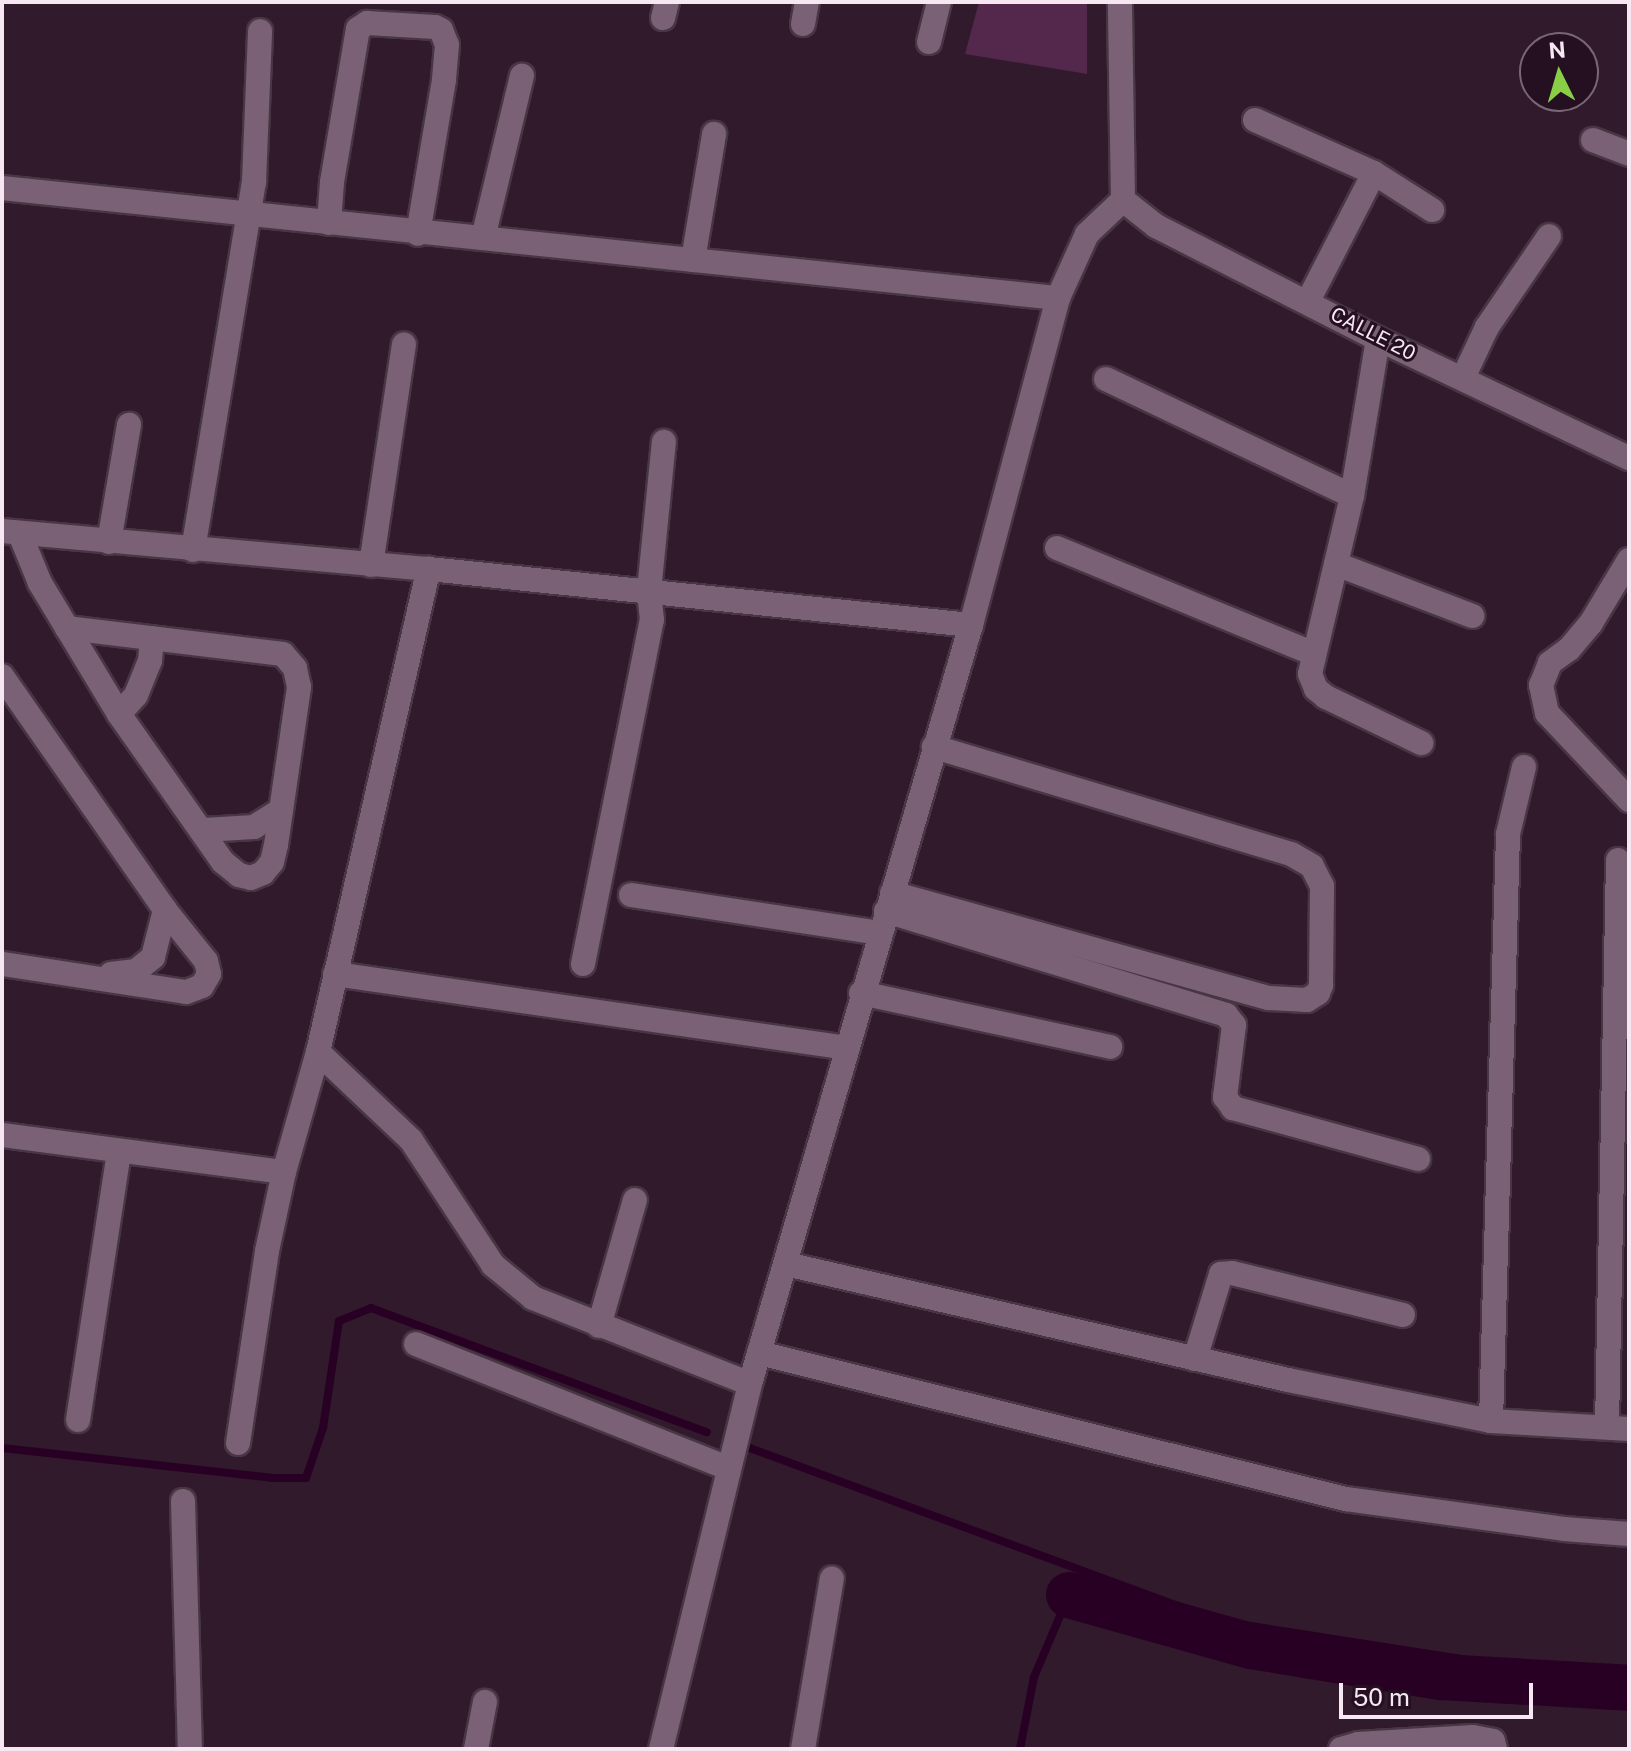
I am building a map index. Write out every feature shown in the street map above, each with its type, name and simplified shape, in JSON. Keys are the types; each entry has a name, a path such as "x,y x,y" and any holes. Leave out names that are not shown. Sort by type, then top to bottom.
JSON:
{"street":[{"path":"929,42 939,2"},
{"path":"661,1749 750,1384 861,993 971,625 1058,298 1087,234 1123,200 1120,2"},
{"path":"329,223 358,29 367,23 435,27 445,37 446,57 418,234"},
{"path":"193,550 250,213 260,31"},
{"path":"483,238 522,76"},
{"path":"1255,120 1374,173 1432,210"},
{"path":"693,260 714,134"},
{"path":"1593,140 1629,154"},
{"path":"1308,301 1374,173"},
{"path":"2,188 57,197 250,213 418,234 483,238 1058,298"},
{"name":"CALLE 20","path":"1123,200 1156,226 1378,339 1629,458"},
{"path":"1463,378 1487,327 1549,236"},
{"path":"1378,339 1352,496 1312,653 1310,674 1316,689 1326,697 1421,743"},
{"path":"371,565 404,344"},
{"path":"1106,379 1352,496"},
{"path":"109,542 129,425"},
{"path":"583,964 652,620 649,591 664,442"},
{"path":"11,532 429,569 971,625"},
{"path":"11,532 40,583 67,628 119,714 204,830 223,862 239,875 251,878 263,873 272,862 281,810 299,687 295,668 283,654 67,628"},
{"path":"1057,548 1312,653"},
{"path":"1629,560 1591,623 1569,649 1550,663 1541,685 1547,713 1629,800"},
{"path":"1336,564 1472,616"},
{"path":"238,1443 267,1251 284,1172 318,1052 429,569"},
{"path":"119,714 136,695 150,661 152,638"},
{"path":"2,676 165,910 206,961 209,974 202,986 186,992 97,976 2,964"},
{"path":"631,895 886,912 1269,998 1307,1000 1318,993 1321,985 1322,886 1312,866 1291,854 934,747"},
{"path":"1491,1421 1508,834 1524,767"},
{"path":"204,830 254,827 281,810"},
{"path":"786,1264 1195,1359 1491,1421 1618,1428 1618,860"},
{"path":"97,976 136,971 153,957 165,910"},
{"path":"886,912 1226,1015 1234,1025 1225,1097 1233,1108 1418,1159"},
{"path":"335,974 847,1048"},
{"path":"861,993 1110,1047"},
{"path":"318,1052 411,1140 493,1265 533,1298 750,1384"},
{"path":"2,1135 284,1172"},
{"path":"78,1420 119,1151"},
{"path":"599,1326 635,1200"},
{"path":"1195,1359 1221,1274 1232,1273 1403,1315"},
{"path":"416,1344 728,1468"},
{"path":"759,1353 1346,1499 1564,1529 1629,1534"},
{"path":"183,1501 190,1749"},
{"path":"803,1749 832,1578"},
{"path":"476,1749 485,1702"},
{"path":"1341,1749 1358,1744 1473,1737 1493,1741 1495,1749"}],"shaded area":[{"path":"979,2 1087,2 1087,74 965,54"}],"waterway":[{"path":"2,1448 273,1478 306,1478 323,1428 339,1321 371,1308 707,1432"},
{"path":"747,1447 1219,1621 1545,1672 1629,1674"},
{"path":"1020,1749 1034,1677 1069,1595"},
{"path":"1069,1595 1251,1646 1441,1677 1629,1688"}]}
